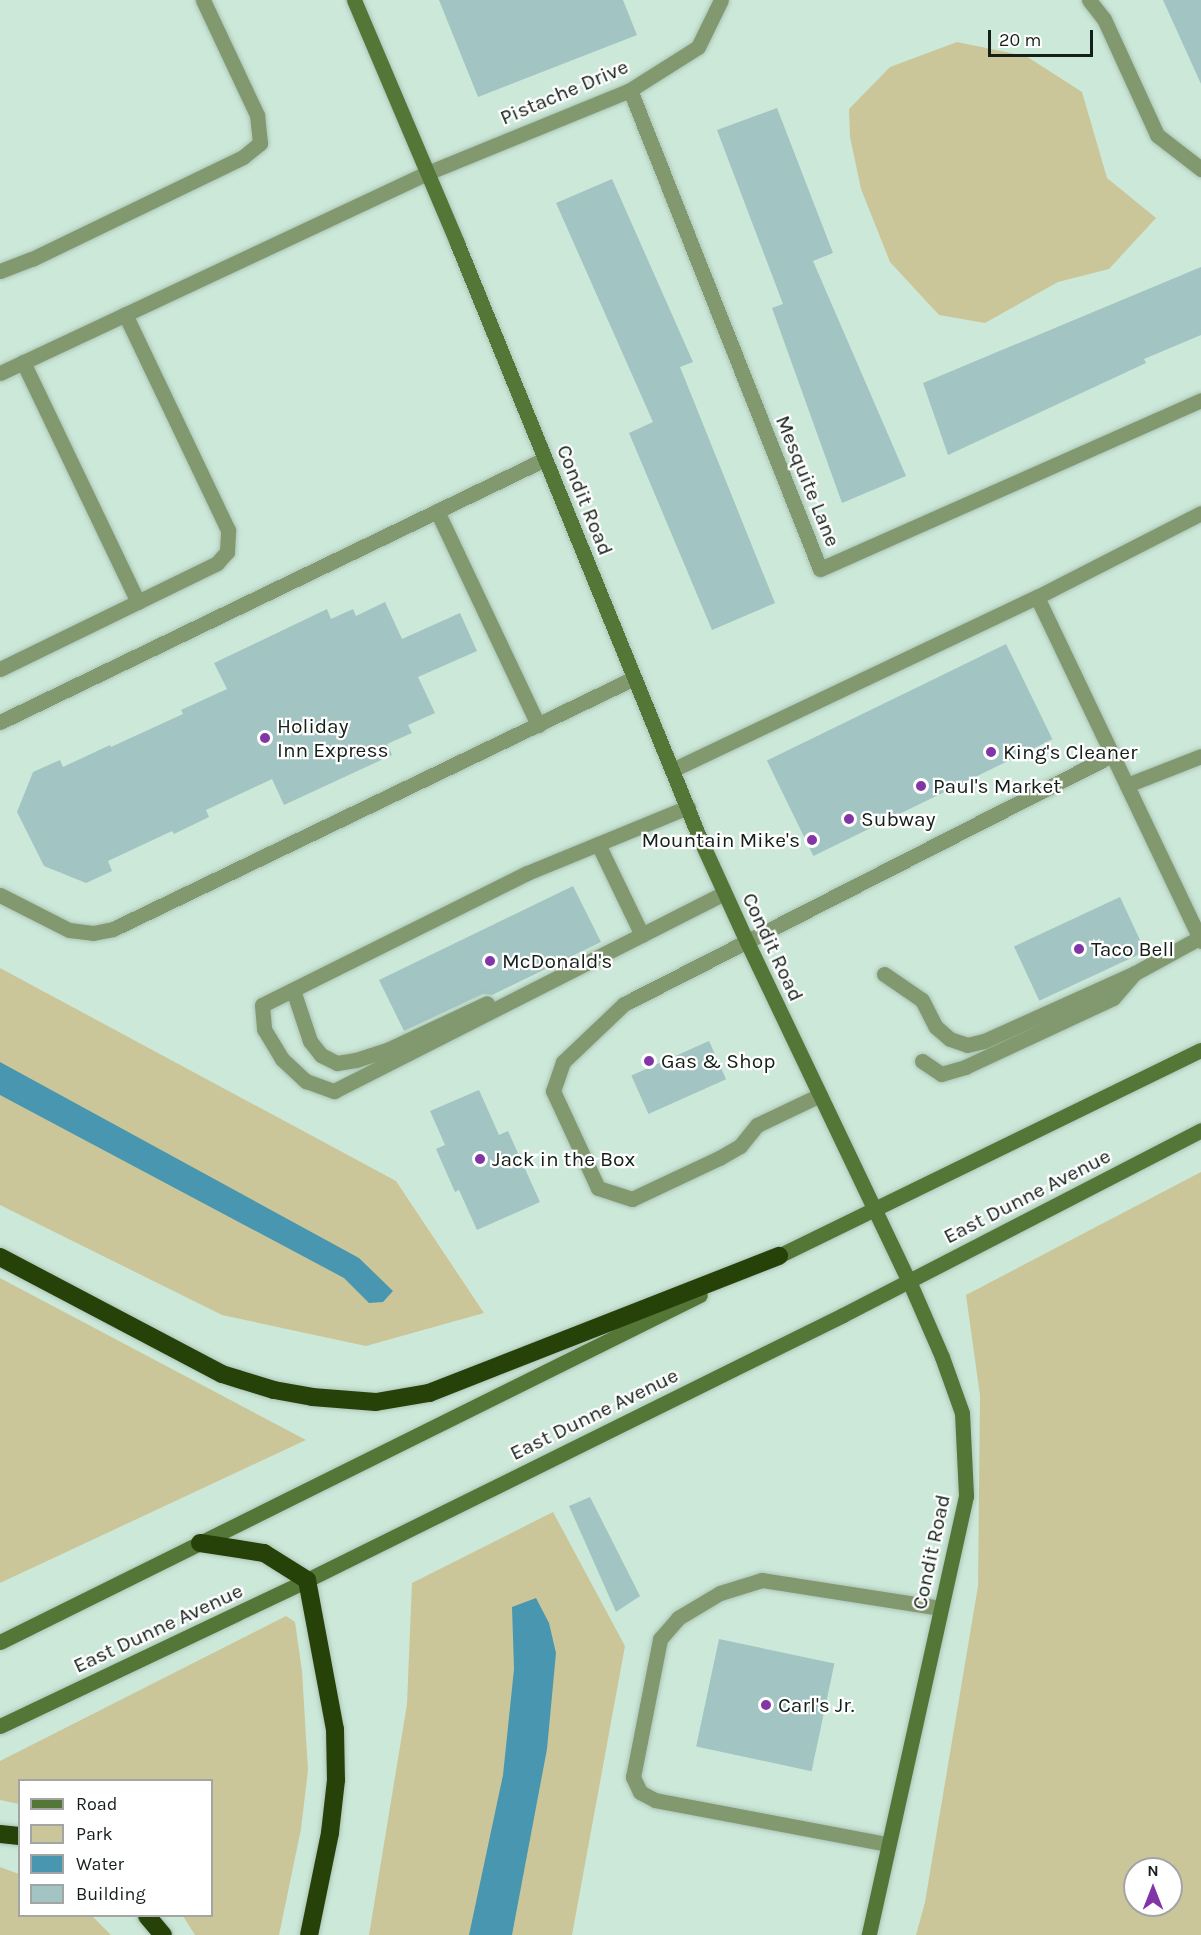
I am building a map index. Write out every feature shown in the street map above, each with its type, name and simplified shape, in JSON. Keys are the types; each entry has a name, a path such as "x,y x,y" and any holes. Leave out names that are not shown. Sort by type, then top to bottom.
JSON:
{"highway":[{"path":"0,1257 222,1374 274,1390 312,1397 376,1402 429,1393 779,1256"},
{"path":"200,1543 264,1553 307,1580 334,1717 336,1780 330,1833 309,1935"},
{"path":"0,1834 18,1836"},
{"path":"148,1917 163,1935"}],"main road":[{"name":"Condit Road","path":"354,0 724,893 909,1281 942,1357 962,1413 966,1496 887,1844 869,1935"},
{"path":"0,1642 874,1208 1201,1050"},
{"name":"East Dunne Avenue","path":"0,1726 307,1580 909,1281 1201,1130"}],"street":[{"path":"0,271 32,259 243,157 260,143 257,115 203,0"},
{"name":"Pistache Drive","path":"0,373 427,173 630,90 698,47 721,0"},
{"path":"1089,0 1104,20 1157,135 1201,169"},
{"name":"Mesquite Lane","path":"630,90 820,568 1201,400"},
{"path":"0,669 217,563 226,552 228,530 126,314"},
{"path":"23,362 138,602"},
{"path":"0,722 545,459"},
{"path":"437,511 537,724"},
{"path":"672,770 1037,597 1201,513"},
{"path":"884,974 922,1000 936,1027 950,1039 967,1045 984,1041 1135,973 1200,940 1037,597"},
{"path":"0,895 69,930 93,933 113,929 634,678"},
{"path":"820,1095 757,1125 740,1146 719,1158 632,1199 615,1196 598,1188 553,1091 563,1062 624,1004 1112,755"},
{"path":"1127,785 1201,756"},
{"path":"688,807 527,873 262,1005 264,1029 282,1059 306,1081 334,1091 724,893"},
{"path":"598,844 642,935"},
{"path":"922,1061 941,1074 965,1067 1113,998 1135,973"},
{"path":"293,990 310,1041 321,1055 337,1063 356,1060 389,1049 525,986 546,984"},
{"path":"887,1844 655,1800 640,1792 633,1777 660,1639 678,1618 712,1598 762,1580 940,1608"}],"green space":[{"path":"957,42 1026,56 1082,92 1107,178 1156,218 1109,269 1058,282 985,323 939,315 890,262 861,189 850,137 849,109 890,67"},
{"path":"0,968 396,1181 484,1313 366,1346 222,1315 0,1205"},
{"path":"1201,1172 1201,1935 916,1935 925,1902 978,1586 980,1396 966,1295"},
{"path":"0,1278 306,1440 0,1583"},
{"path":"553,1512 625,1646 572,1935 369,1935 407,1704 412,1583"},
{"path":"286,1616 295,1622 302,1671 308,1770 301,1829 279,1935 195,1935 184,1917 213,1917 213,1779 18,1779 18,1804 0,1800 0,1761"},
{"path":"0,1867 18,1874 18,1917 93,1917 111,1935 0,1935"}],"water":[{"path":"0,1062 359,1258 393,1291 383,1302 369,1303 344,1278 0,1095"},
{"path":"536,1598 549,1623 556,1653 547,1749 512,1935 469,1935 503,1775 514,1669 512,1607"}],"building":[{"path":"439,0 623,0 637,35 478,97"},
{"path":"1163,0 1201,0 1201,84"},
{"path":"777,108 833,253 813,261 906,476 842,503 772,308 783,304 717,130"},
{"path":"612,179 693,362 680,367 775,603 712,630 629,433 653,422 556,203"},
{"path":"1201,267 1201,335 1144,359 1146,363 948,455 923,383"},
{"name":"Holiday Inn Express","path":"385,602 402,639 460,613 477,651 418,677 435,713 408,725 412,733 387,744 392,755 284,805 272,779 206,810 209,817 174,834 172,831 108,861 112,871 86,883 44,866 17,812 33,772 60,760 63,767 110,745 111,747 183,714 181,710 227,689 214,663 327,609 331,619 353,609 356,616"},
{"path":"1006,644 1052,739 813,856 767,761"},
{"name":"McDonald's","path":"573,886 601,942 492,995 483,994 404,1031 379,980"},
{"name":"Taco Bell","path":"1120,897 1145,951 1039,1001 1014,946"},
{"name":"Gas & Shop","path":"709,1041 726,1079 648,1114 631,1076"},
{"name":"Jack in the Box","path":"479,1090 499,1135 508,1131 540,1202 477,1230 459,1190 455,1192 436,1149 445,1145 430,1111"},
{"path":"590,1497 640,1596 616,1612 569,1506"},
{"name":"Carl's Jr.","path":"719,1639 834,1664 812,1771 696,1747"}],"place":[{"name":"Holiday Inn Express","path":"265,738"},
{"name":"King's Cleaner","path":"991,752"},
{"name":"Paul's Market","path":"921,786"},
{"name":"Subway","path":"849,819"},
{"name":"Mountain Mike's","path":"812,840"},
{"name":"Taco Bell","path":"1079,949"},
{"name":"McDonald's","path":"490,961"},
{"name":"Gas & Shop","path":"649,1061"},
{"name":"Jack in the Box","path":"480,1159"},
{"name":"Carl's Jr.","path":"766,1705"}]}
